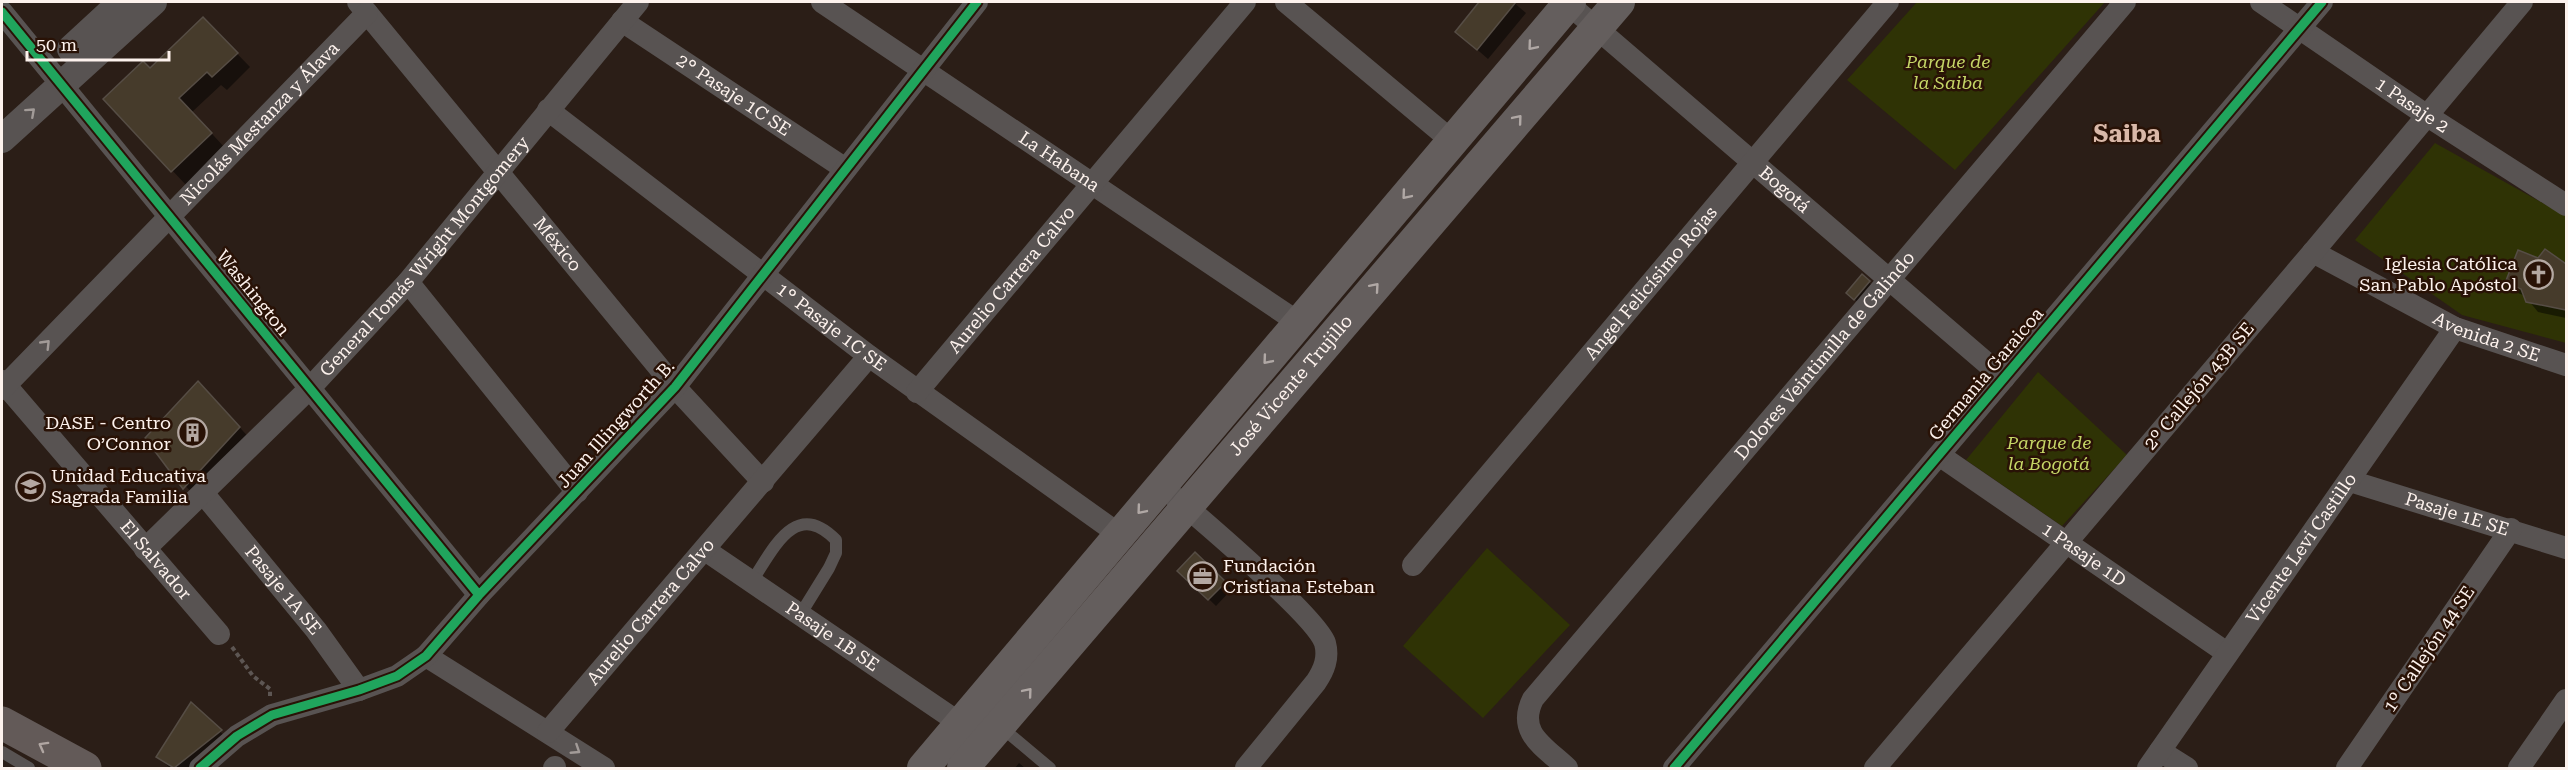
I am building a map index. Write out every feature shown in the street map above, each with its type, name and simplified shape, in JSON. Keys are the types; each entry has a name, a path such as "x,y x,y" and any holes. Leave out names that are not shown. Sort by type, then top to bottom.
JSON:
{"main road":[{"name":"José Vicente Trujillo","path":"923,768 1568,2"},
{"name":"José Vicente Trujillo","path":"963,768 1619,2"},
{"path":"2,723 85,768"}],"street":[{"path":"2,139 122,2"},
{"path":"2,112 55,77 153,2"},
{"name":"General Tomás Wright Montgomery","path":"145,549 310,388 408,282 638,2"},
{"name":"La Habana","path":"822,2 924,68 1299,323"},
{"name":"Juan Illingworth B.","path":"200,768 237,736 272,715 360,690 397,676 426,656 479,595 675,387 844,168 977,2"},
{"name":"Aurelio Carrera Calvo","path":"918,392 1245,2"},
{"path":"1286,2 1452,141"},
{"name":"Bogotá","path":"1568,2 2004,378"},
{"name":"Angel Felicísimo Rojas","path":"1413,565 1888,2"},
{"name":"Dolores Veintimilla de Galindo","path":"1568,768 1530,734 1526,722 1527,711 1537,694 2125,2"},
{"name":"1 Pasaje 2","path":"2261,2 2426,115 2566,205"},
{"name":"Germania Garaicoa","path":"1674,768 2322,2"},
{"name":"2º Callejón 43B SE","path":"1875,768 2522,2"},
{"name":"México","path":"363,7 675,387 763,482"},
{"name":"Nicolás Mestanza y Álava","path":"3,385 169,217 363,7"},
{"name":"Washington","path":"2,12 479,595"},
{"name":"2° Pasaje 1C SE","path":"622,21 844,168"},
{"name":"1° Pasaje 1C SE","path":"548,110 869,356 1120,535"},
{"name":"Avenida 2 SE","path":"2313,252 2455,328 2566,365"},
{"path":"408,282 577,492"},
{"name":"Vicente Levi Castillo","path":"2154,760 2455,328"},
{"name":"Aurelio Carrera Calvo","path":"548,732 869,356"},
{"name":"El Salvador","path":"3,385 219,634"},
{"name":"1 Pasaje 1D","path":"1939,455 2227,653"},
{"name":"Pasaje 1E SE","path":"2350,481 2511,529 2566,548"},
{"path":"1161,486 1318,630 1325,644 1327,657 1324,670 1246,768"},
{"name":"Pasaje 1A SE","path":"203,493 316,630 360,690"},
{"name":"1º Callejón 44 SE","path":"2347,768 2511,529"},
{"name":"Pasaje 1B SE","path":"705,550 961,724"},
{"path":"426,656 604,768"},
{"path":"2518,768 2566,700"},
{"path":"2154,760 2187,768"}],"lane":[{"path":"752,581 784,535 794,526 804,523 828,532 836,540 836,553 800,615"},
{"path":"1000,726 1050,768"},
{"path":"2,752 29,768"}],"path":[{"path":"219,634 238,653 253,676 270,689 272,715"}],"green space":[{"name":"Parque de la Saiba","path":"1917,2 2105,2 1955,170 1847,80"},
{"path":"2435,143 2566,216 2566,343 2462,315 2355,240"},
{"name":"Parque de la Bogotá","path":"2038,372 2127,455 2062,526 1966,460"},
{"path":"1487,548 1570,625 1483,718 1403,646"}],"building":[{"path":"1479,2 1516,2 1477,50 1455,32"},
{"path":"203,17 238,53 212,77 207,72 179,98 212,133 171,172 103,99 143,61 150,68"},
{"name":"Iglesia Católica San Pablo Apóstol","path":"2545,249 2566,264 2566,310 2526,302 2521,289 2505,283 2518,250 2538,258"},
{"path":"1862,274 1870,281 1854,300 1846,293"},
{"name":"DASE - Centro O’Connor","path":"198,381 240,427 183,489 145,438"},
{"name":"Fundación Cristiana Esteban","path":"1195,552 1226,582 1208,600 1177,571"},
{"path":"191,702 222,730 174,768 156,757"}],"cycle path":[{"path":"200,768 237,736 272,715 359,690 397,676 426,656 479,595 675,387 977,2"},
{"path":"1674,768 2322,2"},
{"path":"2,12 479,595"}],"place":[{"name":"Iglesia Católica San Pablo Apóstol","path":"2538,274"},
{"name":"DASE - Centro O’Connor","path":"192,433"},
{"name":"Unidad Educativa Sagrada Familia","path":"30,486"},
{"name":"Fundación Cristiana Esteban","path":"1202,576"}],"district":[{"name":"Saiba","path":"2127,134"}]}
